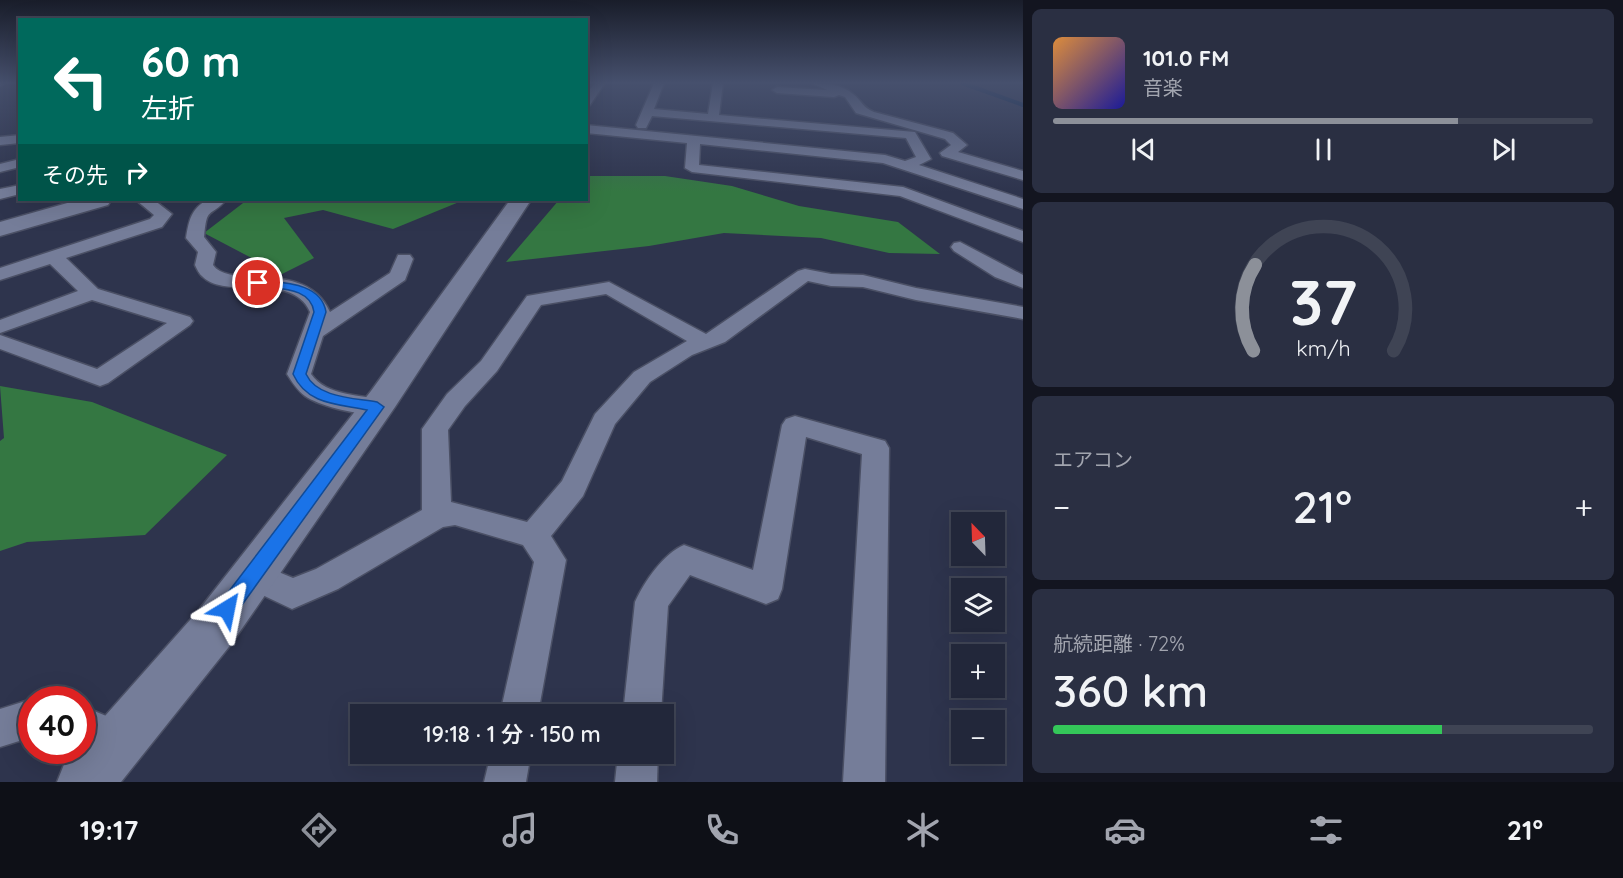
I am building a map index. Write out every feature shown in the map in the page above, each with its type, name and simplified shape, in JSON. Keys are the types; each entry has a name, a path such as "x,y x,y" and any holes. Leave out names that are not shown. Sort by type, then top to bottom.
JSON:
{"street":[{"path":"639,134 645,119"},
{"path":"832,119 849,125 911,135 924,159 908,165"},
{"path":"887,119 949,136 960,145 948,153 1023,176"},
{"path":"588,129 885,159 1023,204"},
{"path":"0,141 18,139"},
{"path":"694,140 692,168 903,192 1019,232"},
{"path":"0,168 18,164"},
{"path":"0,194 18,190"},
{"path":"0,229 97,201"},
{"path":"0,274 156,223 164,214 145,201"},
{"path":"216,201 203,207 198,213 195,238 207,252 204,265 210,274 220,279 294,287 310,294 318,302 320,312 299,374 305,386 320,396 377,407"},
{"path":"85,782 101,733 214,627 377,407 519,201"},
{"path":"960,247 1002,273 1023,282"},
{"path":"0,342 100,378 183,321 90,293 54,257"},
{"path":"313,333 398,276 404,259"},
{"path":"533,536 573,488 604,420 642,377 684,350 717,337 805,275 831,280 863,281 916,294 1023,313"},
{"path":"437,516 435,429 456,400 489,366 534,300 609,288 704,342"},
{"path":"0,327 90,293"},
{"path":"643,704 651,602 684,559 766,589 795,425 876,448 864,782"},
{"path":"252,575 292,594 327,579 437,516 455,513 533,536 550,560 521,704"},
{"path":"0,728 18,722"},
{"path":"505,782 509,764"},
{"path":"636,782 637,764"}],"green space":[{"path":"588,176 665,176 732,186 799,206 898,222 940,254 889,253 821,238 724,233 649,246 506,262 558,201 588,201"},
{"path":"246,201 462,201 393,229 323,210 284,218 314,258 282,274 204,233"},
{"path":"0,386 92,402 227,455 145,535 27,542 0,551 0,441 4,438"}],"route":[{"path":"227,609 377,407 320,396 305,386 299,374 320,312 318,302 310,294 294,287 258,283"}]}
